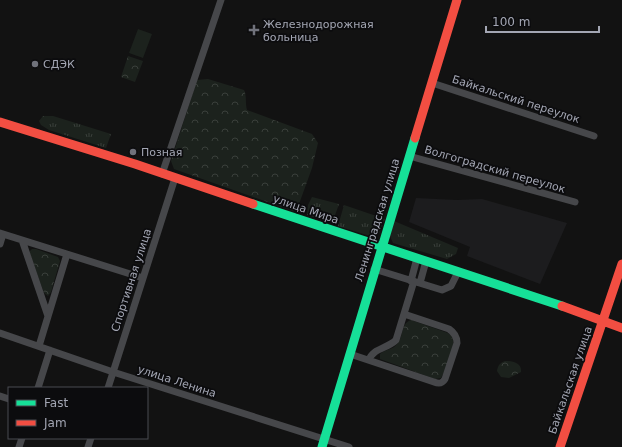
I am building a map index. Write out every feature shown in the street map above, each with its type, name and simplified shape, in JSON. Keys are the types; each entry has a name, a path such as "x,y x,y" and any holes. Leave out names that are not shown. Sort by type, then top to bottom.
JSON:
{"street":[{"path":"162,174 221,0"},
{"name":"Ленинградская улица","path":"323,443 374,269 457,0"},
{"name":"Байкальский переулок","path":"432,83 594,136"},
{"name":"улица Мира","path":"0,122 175,178 603,320 622,328"},
{"name":"Волгоградский переулок","path":"409,156 575,202"},
{"name":"Спортивная улица","path":"108,387 175,178"},
{"path":"0,244 2,234 143,278"},
{"path":"22,240 48,316"},
{"path":"39,346 67,254"},
{"path":"369,360 374,352 396,340 422,260"},
{"name":"Байкальская улица","path":"560,447 622,264"},
{"path":"374,269 439,289 445,289 453,284 458,272"},
{"path":"350,354 436,383 441,383 444,381 457,343 454,333 449,329 404,314"},
{"name":"улица Ленина","path":"0,333 323,443 349,447"},
{"path":"38,387 50,350"}],"shaded area":[{"path":"416,198 457,200 482,199 567,223 540,284 467,256 470,247 409,222"}],"green space":[{"path":"138,29 152,34 143,58 129,53"},
{"path":"128,56 143,61 135,82 121,77"},
{"path":"208,79 244,90 247,110 312,134 318,143 312,168 299,204 293,211 174,169 171,161 197,80"},
{"path":"43,116 53,116 111,134 106,148 49,130 41,125 39,121"},
{"path":"312,197 339,204 334,218 328,222 307,215 308,205"},
{"path":"344,205 385,219 379,234 373,237 338,226"},
{"path":"394,221 458,248 456,254 447,259 393,243 390,236"},
{"path":"32,249 58,257 60,261 51,292 48,296 44,293 30,254"},
{"path":"411,320 446,332 452,338 453,344 451,354 441,378 435,379 380,359 380,354 397,344 401,338 405,324"},
{"path":"505,361 514,362 520,366 521,372 509,378 501,377 497,369 500,364"}],"traffic: fast":[{"path":"322,447 415,138"},
{"path":"253,204 562,306"}],"traffic: jam":[{"path":"415,138 457,0"},
{"path":"0,122 135,164 253,204"},
{"path":"560,447 622,264"},
{"path":"562,306 622,328"}],"place":[{"name":"Железнодорожная больница","path":"254,30"},
{"name":"СДЭК","path":"35,64"},
{"name":"Позная","path":"133,152"}]}
